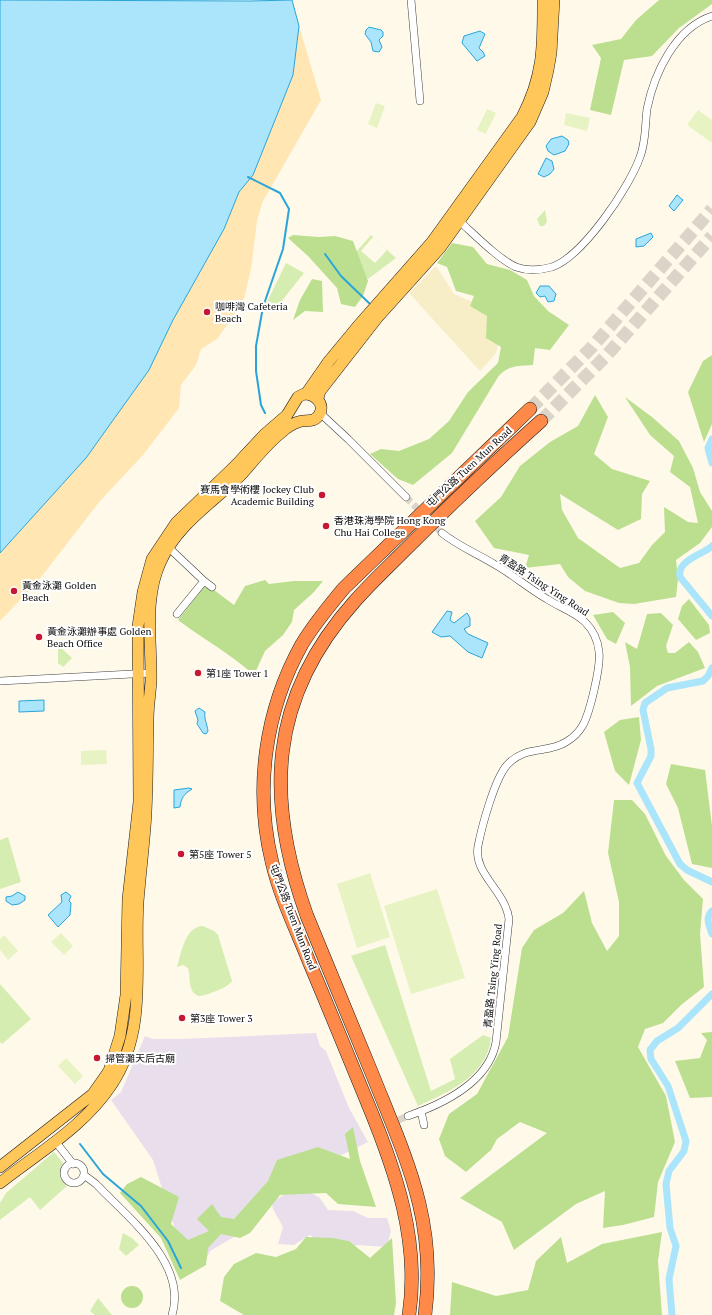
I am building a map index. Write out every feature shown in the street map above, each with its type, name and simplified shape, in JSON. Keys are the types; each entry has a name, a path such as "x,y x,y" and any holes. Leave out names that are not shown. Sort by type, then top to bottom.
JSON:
{"highway":[{"name":"屯門公路 Tuen Mun Road","path":"409,1315 412,1260 403,1201 382,1136 292,919 272,864 264,813 263,788 266,752 273,715 282,686 303,642 323,613 344,588 530,409"},
{"name":"屯門公路 Tuen Mun Road","path":"425,1315 428,1286 427,1249 424,1220 418,1195 401,1146 307,916 296,884 287,851 281,814 279,786 281,760 286,733 298,690 314,657 354,601 430,525 541,421"}],"main road":[{"path":"0,1167 88,1100 105,1078 113,1060 122,1023 126,996 128,899 139,802 145,674 151,604 160,563 166,545 199,512 239,476 277,436 289,427 302,421 314,420 320,413 318,398 320,391 358,341 440,248 456,218 514,129 530,101 538,75 543,51 543,0"},
{"path":"0,1183 90,1112 111,1087 122,1067 134,1026 138,996 138,902 146,825 145,674 137,642 140,608 148,570 194,504 236,466 294,406 298,397 306,394 329,360 456,218 524,131 543,92 551,53 554,0"},
{"path":"306,394 318,398"},
{"path":"294,406 296,415 302,421"}],"street":[{"path":"411,0 420,101"},
{"path":"456,218 501,256 517,267 533,270 543,269 553,266 565,259 601,224 624,190 640,158 651,91 664,62 677,42 693,25 712,16"},
{"path":"320,413 356,446 406,497"},
{"name":"青盈路 Tsing Ying Road","path":"408,1116 447,1098 478,1077 490,1061 495,1047 509,919 504,900 482,869 478,850 498,778 508,764 519,756 533,750 561,745 572,738 580,730 588,712 600,657 594,634 582,619 534,592 500,567 457,544 442,533"},
{"path":"166,545 212,587"},
{"path":"177,614 204,581"},
{"path":"0,680 145,674"},
{"path":"420,1111 424,1125"},
{"path":"55,1141 73,1164 81,1166 84,1175 96,1184 160,1253 175,1283 175,1305 172,1315"},
{"path":"73,1164 65,1169 66,1179 75,1183 81,1181 84,1175"}],"shaded area":[{"path":"436,266 454,294 489,309 500,338 496,353 480,371 409,293"},
{"path":"316,1033 320,1046 326,1051 349,1108 368,1142 297,1177 264,1189 253,1226 210,1251 205,1262 175,1229 153,1160 111,1100 121,1092 145,1036 153,1039 181,1039"},
{"path":"299,1186 320,1198 328,1210 353,1211 368,1218 387,1218 391,1231 387,1247 357,1245 346,1249 326,1247 310,1235 294,1245 278,1244 283,1227 273,1209 272,1202"}],"green space":[{"path":"659,0 712,0 712,4 679,28 652,56 624,60 611,115 590,110 601,58 592,45 621,39 636,20"},
{"path":"376,103 385,106 377,128 368,124"},
{"path":"487,109 496,113 486,134 477,130"},
{"path":"698,110 712,120 712,143 687,125"},
{"path":"566,113 590,118 587,131 564,125"},
{"path":"545,210 547,222 544,226 540,226 537,219"},
{"path":"293,235 319,237 335,236 353,241 368,281 363,296 355,307 341,304 337,288 308,256 288,238"},
{"path":"371,235 396,258 368,279 349,260","holes":["373,237 387,250 375,263 361,251"]},
{"path":"452,243 473,247 487,264 510,270 527,280 534,296 548,311 569,325 550,350 535,348 533,365 510,368 498,377 452,453 413,485 398,479 370,454 381,449 399,451 429,439 449,421 468,392 498,363 501,347 486,338 487,316 470,306 474,296 456,291 447,267 437,263"},
{"path":"286,263 304,273 273,312 265,306"},
{"path":"312,279 322,281 323,312 305,311 293,320 300,300"},
{"path":"712,355 712,424 704,442 688,392 703,361"},
{"path":"595,395 608,417 594,454 612,469 650,481 642,494 641,519 618,530 560,494 562,510 578,538 620,568 639,563 652,545 665,532 664,507 688,522 698,523 690,487 670,472 674,456 650,435 625,397 652,417 679,441 693,468 700,492 712,511 712,527 700,543 676,560 678,579 676,597 634,604 619,603 585,591 568,577 560,564 525,568 529,555 494,548 475,521 501,497 520,466 550,442 578,426"},
{"path":"265,580 269,584 294,581 323,581 313,593 294,610 292,622 283,635 265,651 254,675 236,660 178,620 204,587 214,590 234,605 245,586"},
{"path":"689,599 709,625 710,633 696,640 678,619 682,606"},
{"path":"613,612 625,623 616,644 607,639 593,615"},
{"path":"661,613 673,625 666,646 668,653 675,653 689,642 698,652 705,668 657,686 631,706 630,667 625,642 637,649 647,614"},
{"path":"58,645 72,658 63,667 58,663"},
{"path":"639,717 641,740 629,785 615,771 604,732 620,720"},
{"path":"106,750 107,764 81,765 81,751"},
{"path":"671,764 705,770 712,826 712,868 692,864 678,808 666,784"},
{"path":"614,800 632,800 645,814 666,856 684,880 703,899 700,934 704,987 681,1005 663,1023 645,1029 638,1047 666,1096 675,1142 658,1182 654,1217 623,1225 603,1228 605,1191 576,1204 514,1250 502,1222 460,1198 547,1133 520,1122 497,1139 491,1150 466,1172 445,1156 439,1139 449,1114 477,1094 508,1037 522,948 534,930 563,913 584,891 592,923 607,951 619,936 619,902 608,853"},
{"path":"8,837 21,882 0,889 0,840"},
{"path":"370,873 390,937 357,948 337,884"},
{"path":"437,889 465,978 411,994 384,906"},
{"path":"203,926 214,931 218,935 232,981 227,986 217,991 199,996 195,994 191,988 188,968 183,965 177,967 182,948 188,936 197,927"},
{"path":"61,933 73,946 64,955 51,942"},
{"path":"4,935 18,951 8,960 0,950 0,939"},
{"path":"385,945 431,1091 455,1079 450,1059 483,1035 491,1038 488,1051 482,1063 474,1073 454,1088 418,1106 351,956"},
{"path":"0,984 31,1019 2,1044 0,1042"},
{"path":"712,1032 712,1097 690,1098 675,1061 700,1058 707,1040 701,1033"},
{"path":"66,1058 83,1076 75,1084 58,1066"},
{"path":"353,1127 360,1161 376,1207 338,1204 326,1193 280,1195 250,1233 240,1238 221,1234 208,1248 206,1265 180,1280 161,1238 120,1193 127,1184 141,1177 179,1197 171,1224 188,1240 209,1231 197,1219 212,1204 221,1217 234,1219 268,1181 277,1160 318,1147 350,1159 345,1134"},
{"path":"54,1152 63,1163 61,1176 67,1186 40,1210 30,1197 0,1220 0,1203 6,1193"},
{"path":"662,1232 658,1261 662,1315 450,1315 452,1282 496,1296 528,1290 536,1261 561,1237 567,1263 602,1244"},
{"path":"123,1233 132,1238 139,1245 126,1256 119,1249"},
{"path":"306,1237 332,1238 349,1241 370,1258 392,1238 396,1303 394,1315 244,1315 220,1301 224,1277 234,1264 256,1253 276,1257 296,1249"},
{"path":"132,1286 140,1289 143,1297 140,1305 132,1308 124,1305 121,1297 124,1289"},
{"path":"98,1298 112,1315 95,1315 90,1311"}],"sand":[{"name":"咖啡灣 Cafeteria Beach","path":"299,26 321,100 262,203 257,221 251,269 243,303 217,339 201,349 196,365 181,385 179,408 143,455 100,501 38,581 0,621 0,553 30,520 109,426 149,370 173,320 224,229 239,192 253,175 293,75"}],"water":[{"path":"0,0 292,0 299,26 293,75 253,175 239,192 224,229 173,320 149,370 86,458 0,553"},
{"path":"369,27 381,30 383,32 383,36 379,40 382,47 379,52 373,51 371,42 365,34"},
{"path":"480,31 485,34 479,48 485,56 477,61 462,43 464,36"},
{"path":"562,136 568,140 569,144 565,151 554,155 548,151 546,146 551,139"},
{"path":"546,158 552,161 554,169 550,174 544,177 538,174"},
{"path":"677,195 683,200 674,211 669,206"},
{"path":"651,233 653,237 644,246 636,247 636,239"},
{"path":"540,286 549,286 556,294 554,301 548,302 545,296 540,297 536,293"},
{"path":"447,611 452,612 450,620 454,623 467,613 470,618 470,626 464,629 468,634 488,643 482,658 468,652 450,636 441,637 432,632"},
{"path":"44,700 44,711 19,712 19,701"},
{"path":"199,708 205,712 208,731 206,734 203,733 197,724 198,720 195,711"},
{"path":"192,789 183,796 180,807 174,808 174,790"},
{"path":"18,892 25,896 25,900 19,904 12,905 6,901 6,897 12,896"},
{"path":"66,892 71,896 69,901 71,903 70,915 58,927 48,915 62,902 61,895"}],"waterway":[{"path":"248,177 280,193 289,209 283,249 263,307 256,346 256,371 261,405 265,413"},
{"path":"325,254 341,276 370,304"},
{"path":"712,439 708,448 712,463"},
{"path":"712,546 691,558 682,566 680,571 680,577 712,616"},
{"path":"712,668 708,676 703,681 667,688 645,703 643,710 651,756 637,783 680,864 687,870 712,882"},
{"path":"712,911 708,919 712,934"},
{"path":"672,1315 669,1279 676,1246 670,1228 666,1184 669,1171 684,1151 686,1141 668,1086 651,1059 650,1050 657,1041 678,1028 712,994"},
{"path":"80,1144 103,1174 141,1206 168,1241 181,1268"}],"tunnel":[{"path":"530,409 592,347 712,209"},
{"path":"541,421 607,355 712,236"},
{"path":"406,497 442,533"},
{"path":"389,1124 408,1116"}],"place":[{"name":"咖啡灣 Cafeteria Beach","path":"207,312"},
{"name":"賽馬會學術樓 Jockey Club Academic Building","path":"322,495"},
{"name":"香港珠海學院 Hong Kong Chu Hai College","path":"326,526"},
{"name":"黃金泳灘 Golden Beach","path":"14,591"},
{"name":"黃金泳灘辦事處 Golden Beach Office","path":"39,637"},
{"name":"第1座 Tower 1","path":"198,673"},
{"name":"第5座 Tower 5","path":"181,854"},
{"name":"第3座 Tower 3","path":"182,1018"},
{"name":"掃管灘天后古廟","path":"97,1058"}]}
